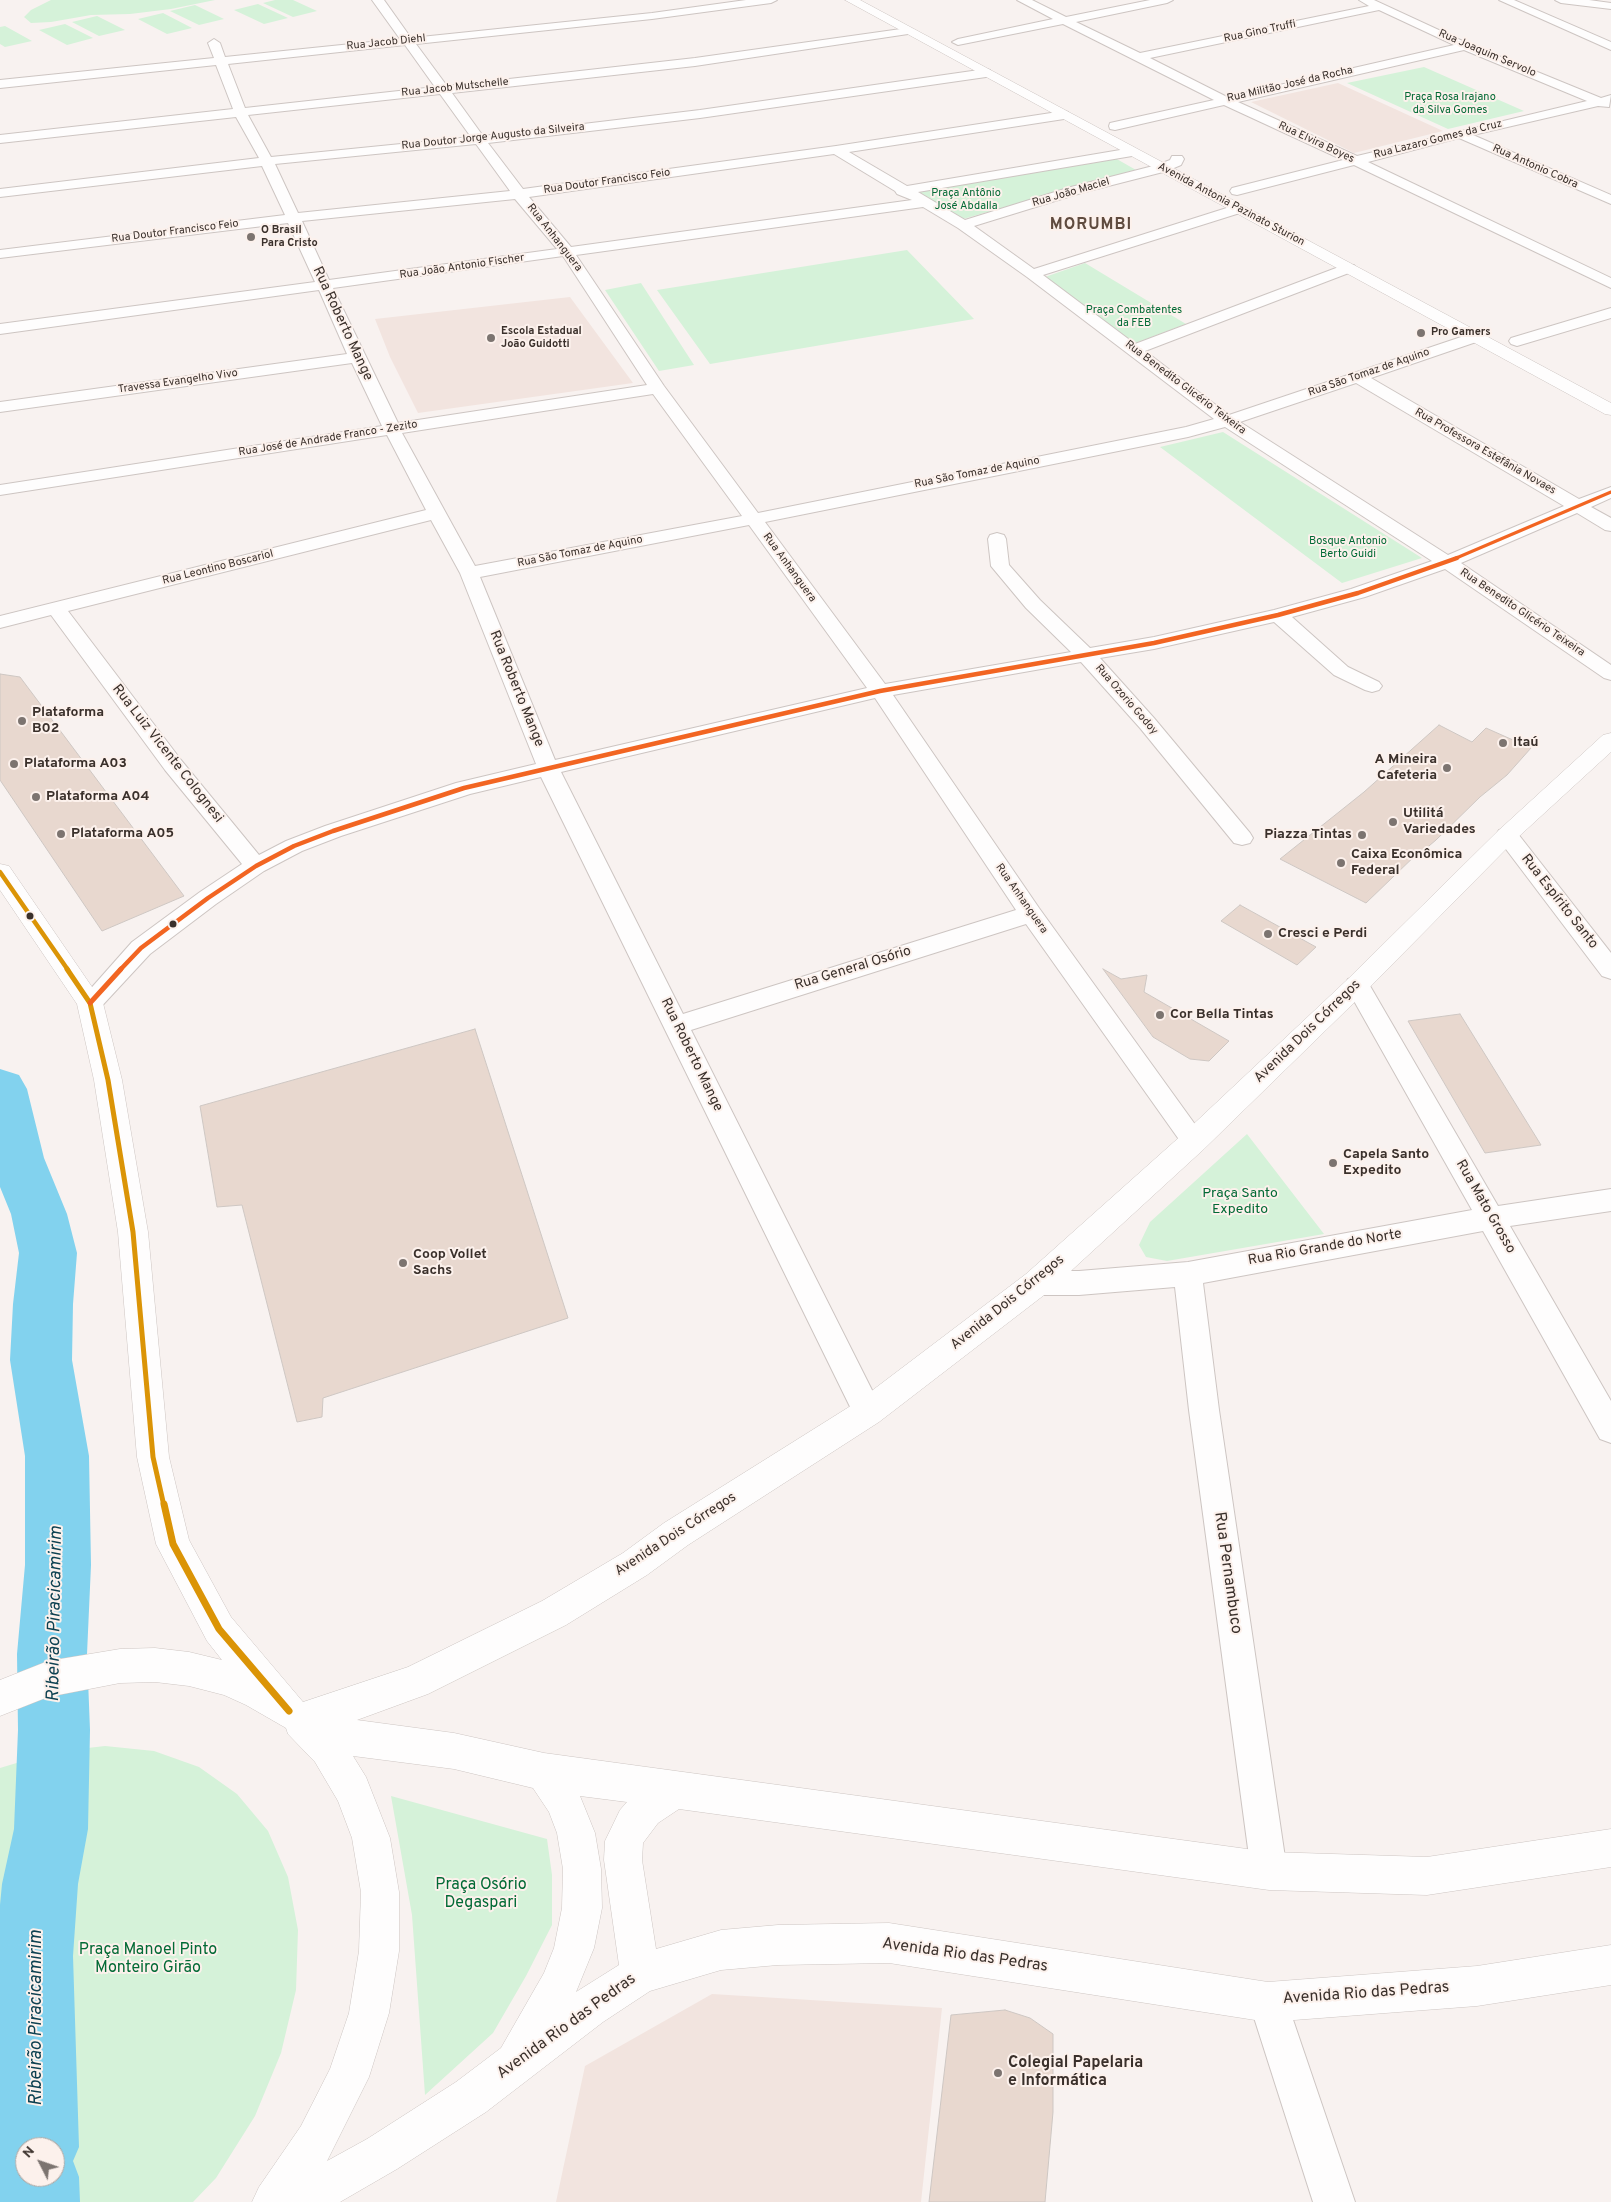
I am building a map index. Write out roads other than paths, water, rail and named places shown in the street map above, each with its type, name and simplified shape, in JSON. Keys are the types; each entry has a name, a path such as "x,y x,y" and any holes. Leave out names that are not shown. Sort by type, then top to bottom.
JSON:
{"main road":[{"name":"Avenida Antonia Pazinato Sturion","path":"851,0 1349,268 1477,328 1611,410"},
{"path":"881,0 1029,80"},
{"path":"1064,115 1087,115 1133,135"},
{"name":"Avenida Antonia Pazinato Sturion","path":"1159,150 1194,168"},
{"name":"Avenida Antonia Pazinato Sturion","path":"1233,189 1254,200"},
{"path":"1477,328 1517,341"},
{"path":"1501,333 1534,350"},
{"name":"Avenida Dois Córregos","path":"300,1721 415,1682 554,1613 635,1564 685,1529 868,1412 1037,1283 1194,1141 1357,985 1507,835 1611,740"},
{"path":"0,872 90,1003 108,1080 134,1232 153,1457 173,1544 219,1629 300,1721 328,1749 353,1790 371,1838 380,1892 379,1951 376,1982 369,2013 348,2077 316,2141 274,2202"},
{"path":"0,1698 48,1679 84,1670 155,1665 190,1669 225,1678 258,1692 300,1721 454,1751 544,1772 1269,1871 1427,1876 1611,1848"},
{"path":"514,2066 559,1986 574,1948 582,1908 582,1869 576,1833 563,1800 544,1772"},
{"path":"640,1974 623,1860 624,1841 633,1823 645,1810 675,1789"},
{"name":"Avenida Rio das Pedras","path":"298,2202 382,2154 471,2097 589,2008 640,1974 721,1950 778,1945 889,1943 1268,2002 1477,1986 1611,1965"}],"street":[{"name":"Rua Anhanguera","path":"378,0 519,194 568,253 657,388 880,691 1031,914 1194,1141"},
{"name":"Rua Jacob Diehl","path":"0,84 652,16 771,0"},
{"name":"Rua Elvira Boyes","path":"1023,0 1224,100 1356,161 1611,284"},
{"path":"958,42 1166,0"},
{"name":"Rua Joaquim Servolo","path":"1364,0 1465,46 1608,103"},
{"path":"1505,0 1611,46"},
{"path":"1561,0 1611,6"},
{"name":"Rua Gino Truffi","path":"1140,57 1379,7"},
{"name":"Rua Jacob Mutschelle","path":"0,139 695,62 908,31"},
{"name":"Rua Roberto Mange","path":"214,43 219,61 240,112 267,161 357,357 392,429 469,573 548,768 868,1412"},
{"name":"Rua Militão José da Rocha","path":"1111,124 1465,46"},
{"name":"Rua Doutor Jorge Augusto da Silveira","path":"0,193 267,161 480,140 700,114 986,73"},
{"name":"Rua Lazaro Gomes da Cruz","path":"1233,189 1356,161 1460,134 1608,103"},
{"name":"Rua Doutor Francisco Feio","path":"0,254 293,218 519,194 836,150 1064,115"},
{"name":"Rua Antonio Cobra","path":"1460,134 1611,200"},
{"name":"Rua Benedito Glicério Teixeira","path":"836,150 902,191 963,225 1032,274 1227,421 1447,562 1611,674"},
{"path":"902,191 1132,152"},
{"name":"Rua João Maciel","path":"963,225 1076,190 1162,168 1176,162 1177,159"},
{"name":"Rua João Antonio Fischer","path":"0,329 568,253 923,203"},
{"path":"1032,274 1238,208"},
{"path":"1134,350 1349,268"},
{"path":"1517,341 1611,313"},
{"name":"Rua São Tomaz de Aquino","path":"469,573 753,519 970,474 1188,432 1227,421 1358,377 1477,328"},
{"name":"Travessa Evangelho Vivo","path":"0,406 357,357"},
{"name":"Rua Professora Estefânia Novaes","path":"1358,377 1611,526"},
{"name":"Rua José de Andrade Franco - Zezito","path":"0,490 657,388"},
{"path":"90,1003 141,948 208,898 256,866 294,846 333,830 464,788 880,691 1154,643 1278,615 1358,593 1447,562 1611,492"},
{"name":"Rua Leontino Boscariol","path":"0,622 437,513"},
{"name":"Rua Ozorio Godoy","path":"997,539 1000,566 1033,604 1086,655 1147,723 1242,838"},
{"name":"Rua Luiz Vicente Colognesi","path":"56,609 173,765 256,866"},
{"path":"1278,615 1341,671 1372,686"},
{"name":"Rua Espírito Santo","path":"1507,835 1611,970"},
{"name":"Rua General Osório","path":"676,1024 1031,914"},
{"name":"Rua Mato Grosso","path":"1357,985 1611,1429"},
{"name":"Rua Rio Grande do Norte","path":"1037,1283 1079,1283 1188,1274 1491,1218 1611,1200"},
{"name":"Rua Pernambuco","path":"1188,1274 1204,1410 1269,1871"},
{"path":"1268,2002 1334,2202"}],"waterway":[{"name":"Ribeirão Piracicamirim","path":"0,1089 16,1158 39,1214 48,1253 43,1304 41,1360 57,1456 58,1565 52,1654 54,1730 51,1829 40,1884 34,1956 37,2137"},
{"name":"Ribeirão Piracicamirim","path":"37,2187 38,2202"}],"place":[{"name":"O Brasil Para Cristo","path":"251,237"},
{"name":"Pro Gamers","path":"1421,333"},
{"name":"Escola Estadual João Guidotti","path":"491,338"},
{"name":"Plataforma B02","path":"22,721"},
{"name":"Itaú","path":"1503,743"},
{"name":"Plataforma A03","path":"14,764"},
{"name":"A Mineira Cafeteria","path":"1447,768"},
{"name":"Plataforma A04","path":"36,797"},
{"name":"Utilitá Variedades","path":"1393,822"},
{"name":"Plataforma A05","path":"61,834"},
{"name":"Piazza Tintas","path":"1362,835"},
{"name":"Caixa Econômica Federal","path":"1341,863"},
{"name":"Cresci e Perdi","path":"1268,934"},
{"name":"Cor Bella Tintas","path":"1160,1015"},
{"name":"Capela Santo Expedito","path":"1333,1163"},
{"name":"Coop Vollet Sachs","path":"403,1263"},
{"name":"Colegial Papelaria e Informática","path":"998,2073"}],"district":[{"name":"MORUMBI","path":"1091,226"}],"park label":[{"name":"Praça Rosa Irajano da Silva Gomes","path":"1450,104"},
{"name":"Praça Antônio José Abdalla","path":"966,200"},
{"name":"Praça Combatentes da FEB","path":"1134,317"},
{"name":"Bosque Antonio Berto Guidi","path":"1348,548"},
{"name":"Praça Santo Expedito","path":"1240,1202"},
{"name":"Praça Osório Degaspari","path":"481,1895"},
{"name":"Praça Manoel Pinto Monteiro Girão","path":"148,1960"}]}
